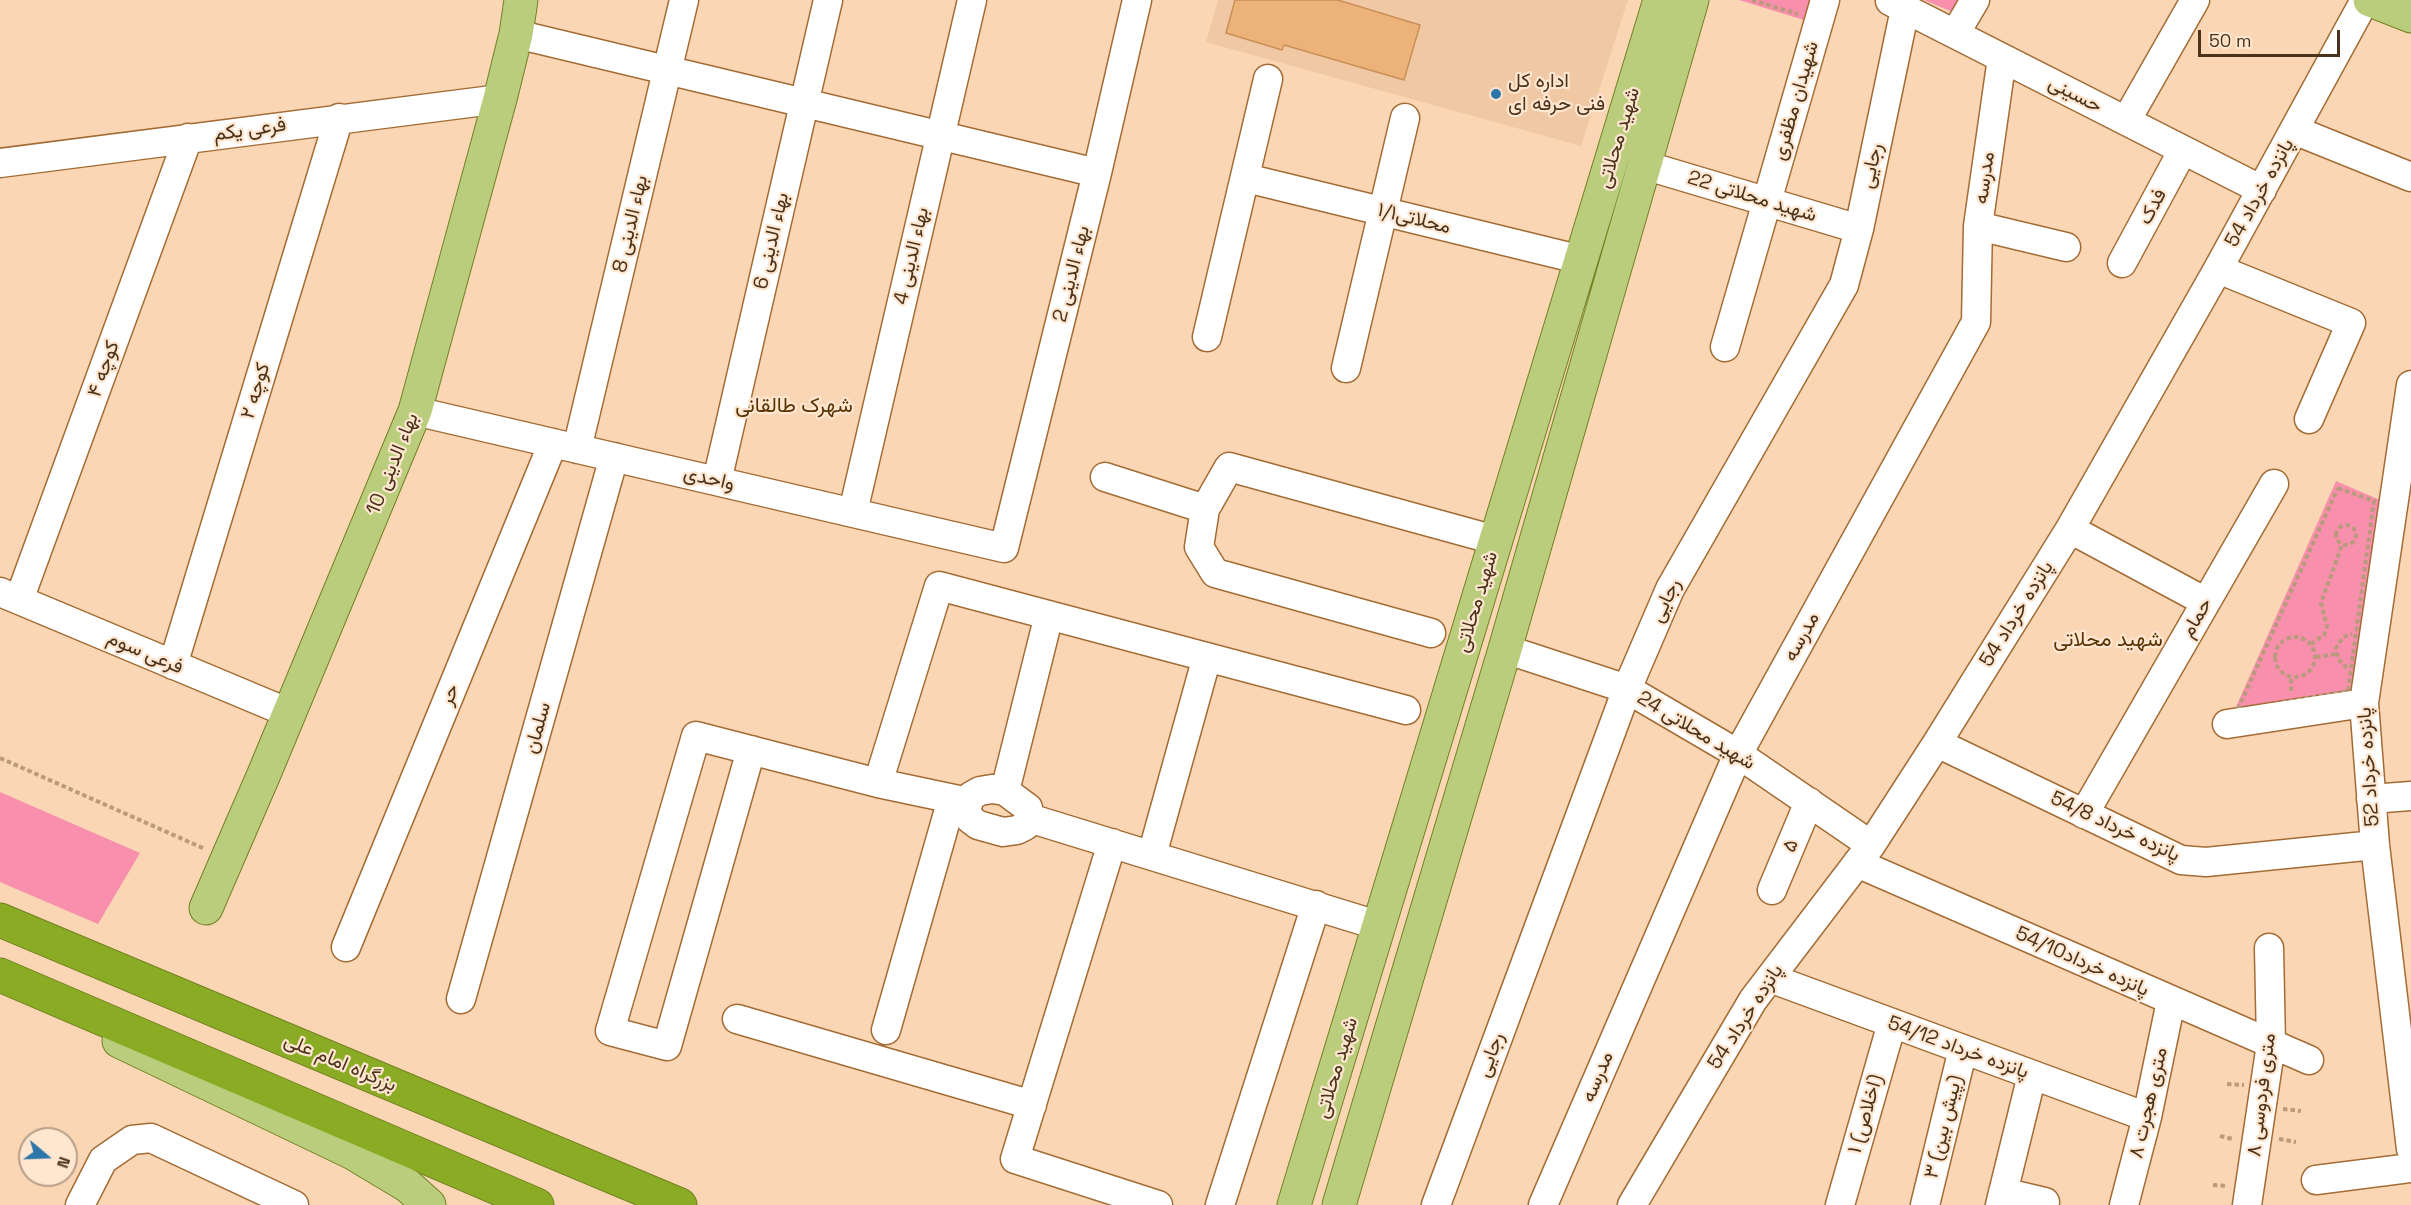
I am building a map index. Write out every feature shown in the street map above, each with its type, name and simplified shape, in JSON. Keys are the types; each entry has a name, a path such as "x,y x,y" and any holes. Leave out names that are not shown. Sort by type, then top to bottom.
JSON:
{"highway":[{"name":"بزرگراه امام علی","path":"0,920 680,1205"},
{"path":"0,975 537,1205"}],"main road":[{"name":"بهاء الدینی 10","path":"206,908 415,411 500,99 516,34 521,0"},
{"name":"شهید محلاتی","path":"1294,1205 1660,0"},
{"name":"شهید محلاتی","path":"1339,1205 1505,649 1692,0"},
{"path":"2370,0 2411,16"},
{"path":"0,987 88,1026 353,1154 408,1186 429,1205"}],"street":[{"name":"بهاء الدینی 8","path":"565,446 684,0"},
{"name":"بهاء الدینی 6","path":"717,481 828,0"},
{"name":"بهاء الدینی 4","path":"853,512 972,0"},
{"name":"بهاء الدینی 2","path":"1004,548 1097,173 1137,0"},
{"path":"1955,34 1975,0"},
{"path":"2126,121 2195,0"},
{"name":"پانزده خرداد 54","path":"1632,1205 1753,1000 1864,854 1937,743 2070,529 2218,269 2365,0"},
{"name":"حسینی","path":"1896,4 2262,190"},
{"name":"رجایی","path":"1436,1205 1627,689 1670,589 1844,285 1859,230 1896,4"},
{"name":"شهیدان مظفری","path":"1725,347 1822,10"},
{"path":"516,34 1097,173"},
{"name":"مدرسه","path":"1543,1205 1738,754 1976,322 1978,226 2002,58"},
{"path":"1207,337 1268,79"},
{"name":"فرعی یکم","path":"1,166 188,138 500,99"},
{"path":"1346,368 1405,117"},
{"name":"کوچه ۲","path":"173,665 339,118"},
{"path":"2294,130 2411,177"},
{"name":"کوچه ۴","path":"10,596 188,138"},
{"name":"فدک","path":"2122,263 2183,150"},
{"name":"شهید محلاتی 22","path":"1644,165 1859,230"},
{"name":"محلاتی۱/۱","path":"1245,178 1582,260"},
{"path":"1978,226 2066,247"},
{"path":"2218,269 2351,323 2309,419"},
{"name":"پانزده خرداد 52","path":"2411,386 2364,703 2375,845 2411,1149"},
{"name":"واحدی","path":"415,411 1004,548"},
{"name":"حر","path":"346,947 565,446"},
{"name":"سلمان","path":"461,999 614,457"},
{"path":"1431,633 1215,573 1199,547 1205,509 1229,467 1495,540"},
{"path":"1105,477 1205,509"},
{"name":"حمام","path":"2084,814 2274,484"},
{"path":"2070,529 2206,602"},
{"path":"878,783 939,586 1406,710"},
{"name":"فرعی سوم","path":"10,596 289,713"},
{"path":"1005,790 1049,615"},
{"name":"شهید محلاتی 24","path":"1505,649 1627,689 1738,754 1809,802 1864,854"},
{"path":"1152,855 1207,657"},
{"path":"2227,724 2364,703"},
{"path":"751,750 667,1046 610,1031 696,736 751,750 878,783 960,801 980,791 1005,790 1028,808 1029,818 1025,826 1003,832 978,825 970,819 960,801"},
{"name":"پانزده خرداد 54/8","path":"1937,743 2181,860 2206,862 2375,845"},
{"path":"2371,799 2411,796"},
{"path":"886,1030 960,801"},
{"name":"۵","path":"1772,890 1809,802"},
{"path":"1029,818 1380,926"},
{"path":"1112,843 1016,1159 1158,1205"},
{"name":"پانزده خرداد54/10","path":"1864,854 2171,1001 2308,1060"},
{"path":"1220,1205 1316,905"},
{"name":"۸ متری فردوسی","path":"2247,1205 2271,1044 2269,948"},
{"name":"پانزده خرداد 54/12","path":"1770,978 2147,1117"},
{"name":"۸ متری هجرت","path":"2124,1205 2147,1117 2171,1001"},
{"path":"737,1019 1032,1106"},
{"name":"۱ (اخلاص)","path":"1840,1205 1892,1023"},
{"name":"۳ (پیش بین)","path":"1925,1205 1963,1049"},
{"path":"2032,1075 2001,1198 2044,1202"},
{"path":"80,1205 103,1160 132,1140 151,1138 294,1205"},
{"path":"2316,1180 2411,1168"}],"path":[{"path":"1752,0 1822,10"},
{"path":"2337,488 2374,501 2351,669 2348,692 2237,711 2337,488"},
{"path":"2349,525 2356,533 2356,539 2353,543 2342,545 2335,537 2336,532 2339,527 2349,525"},
{"path":"2311,644 2324,635 2327,626 2321,603 2342,545"},
{"path":"2351,669 2341,664 2336,654 2343,637 2356,634"},
{"path":"2299,637 2311,644 2316,657 2310,670 2298,677 2285,675 2276,664 2276,650 2285,639 2299,637"},
{"path":"2316,657 2336,654"},
{"path":"0,758 227,859"}],"shaded area":[{"name":"اداره کل فنی حرفه ای","path":"1218,0 1628,0 1581,146 1206,42"},
{"path":"1739,0 1813,0 1807,21"},
{"path":"1924,0 1960,0 1950,11"},
{"path":"2336,481 2380,500 2353,697 2232,716"},
{"path":"0,792 140,853 98,924 0,882"}],"building":[{"path":"1235,0 1338,0 1420,25 1404,80 1284,45 1282,50 1226,33"}],"place":[{"name":"اداره کل فنی حرفه ای","path":"1496,94"}],"district":[{"name":"شهرک طالقانی","path":"794,406"},
{"name":"شهید محلاتی","path":"2108,640"}]}
